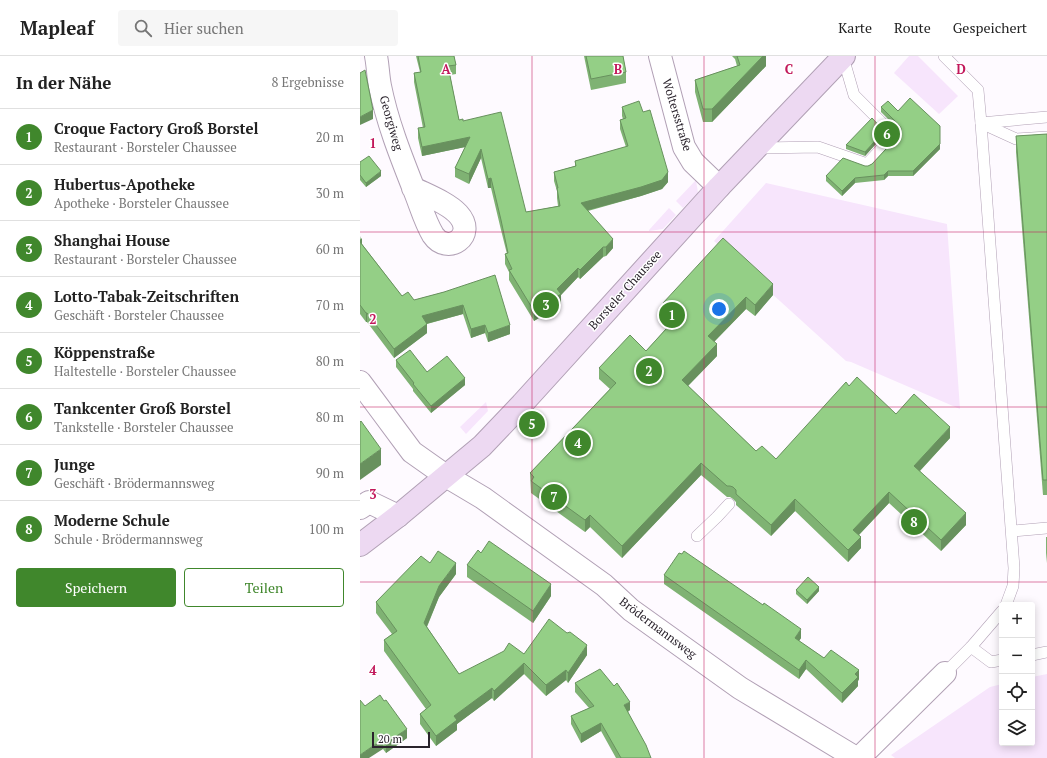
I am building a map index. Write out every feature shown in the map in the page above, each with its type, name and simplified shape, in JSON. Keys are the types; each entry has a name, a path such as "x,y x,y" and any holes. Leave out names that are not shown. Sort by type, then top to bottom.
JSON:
{"main road":[{"name":"Borsteler Chaussee","path":"360,545 398,516 482,446 522,404 719,186 843,57"}],"street":[{"name":"Georgiweg","path":"376,56 380,86 392,132 413,188"},
{"name":"Woltersstraße","path":"660,56 684,147 693,162 719,186"},
{"name":"Brödermannsweg","path":"360,382 412,452 446,476 483,498 604,585 631,610 740,688 857,758 945,673"},
{"path":"360,508 369,502 398,516"}],"lane":[{"path":"944,56 978,90 1012,531 1014,568 1013,586 1007,602"},
{"path":"757,148 818,147 867,164 894,135 854,95 843,57"},
{"path":"980,123 1047,117"},
{"path":"980,123 1016,139 1047,137"},
{"path":"697,536 729,504"},
{"path":"1012,531 1047,528"},
{"path":"945,673 972,647 999,615"},
{"path":"972,647 990,662 999,660"},
{"path":"1035,654 1047,652"}],"shaded area":[{"path":"909,56 918,56 958,96 939,114 894,73"},
{"path":"696,180 698,193 683,208 676,201"},
{"path":"766,183 947,224 960,409 846,361 714,241"},
{"path":"669,208 676,215 663,229 649,231 649,230"},
{"path":"486,402 488,411 466,434 460,427"},
{"path":"1047,674 1047,758 895,758 891,755 990,687 999,685 999,746 1035,746 1035,676"}],"building":[{"path":"418,56 454,56 456,65 448,66 459,120 463,119 463,121 501,112 526,212 560,206 554,172 576,166 575,161 628,146 620,120 626,118 622,107 639,101 643,112 650,110 668,172 662,180 581,203 613,239 580,270 578,268 557,289 561,294 534,311 509,270 512,269 505,254 508,253 501,220 491,178 488,179 481,149 469,174 455,168 470,137 422,147 418,128 425,127 414,73 421,72"},
{"path":"586,56 623,56 626,72 591,79"},
{"path":"737,56 763,56 712,109 703,109 695,80 740,65"},
{"path":"365,70 373,110 360,117 360,73"},
{"path":"910,98 940,126 940,144 913,171 888,171 884,175 855,178 842,191 826,176 843,158 865,166 872,164 901,131 899,125 881,107 888,101 898,111"},
{"path":"872,118 884,131 865,152 846,145"},
{"path":"1047,134 1047,480 1043,480 1016,136"},
{"path":"369,156 381,171 366,183 360,175 360,162"},
{"path":"723,238 773,284 755,305 746,297 708,336 717,344 682,380 756,451 762,446 776,459 846,382 849,386 857,377 896,414 914,394 950,427 914,466 966,513 941,540 889,492 853,530 861,537 848,550 795,499 771,525 736,494 736,490 733,487 727,486 701,463 622,546 590,515 585,520 531,481 534,477 530,473 616,383 599,368 630,335 646,351 677,317 663,303"},
{"path":"360,242 402,296 408,292 414,300 444,292 495,275 510,325 488,333 485,325 471,329 463,305 422,316 427,324 394,349 360,305"},
{"path":"410,350 427,372 447,356 465,378 431,406 396,360"},
{"path":"361,421 381,449 360,464 360,422"},
{"path":"489,541 551,584 533,611 467,565 478,550 481,553"},
{"path":"438,551 456,563 439,586 424,623 459,674 504,651 509,643 524,654 549,619 567,633 570,632 587,645 568,673 566,670 546,685 524,663 494,691 492,688 454,716 457,720 436,736 420,714 431,705 384,640 397,631 376,602 421,556 430,563"},
{"path":"684,551 801,629 795,638 824,658 831,650 859,670 855,674 858,677 842,693 806,660 799,670 664,575 679,553 682,554"},
{"path":"808,577 819,587 807,600 796,590"},
{"path":"600,669 614,686 617,683 630,702 624,705 646,745 651,758 621,758 601,723 581,734 571,716 594,706 575,683"},
{"path":"380,695 384,701 386,700 407,729 386,743 383,739 360,755 360,700 365,706"}],"place":[{"name":"Tankcenter Groß Borstel","path":"887,134"},
{"name":"Shanghai House","path":"546,305"},
{"name":"Croque Factory Groß Borstel","path":"672,315"},
{"name":"Hubertus-Apotheke","path":"649,371"},
{"name":"Köppenstraße","path":"532,424"},
{"name":"Lotto-Tabak-Zeitschriften","path":"578,443"},
{"name":"Junge","path":"554,497"},
{"name":"Moderne Schule","path":"914,522"}]}
